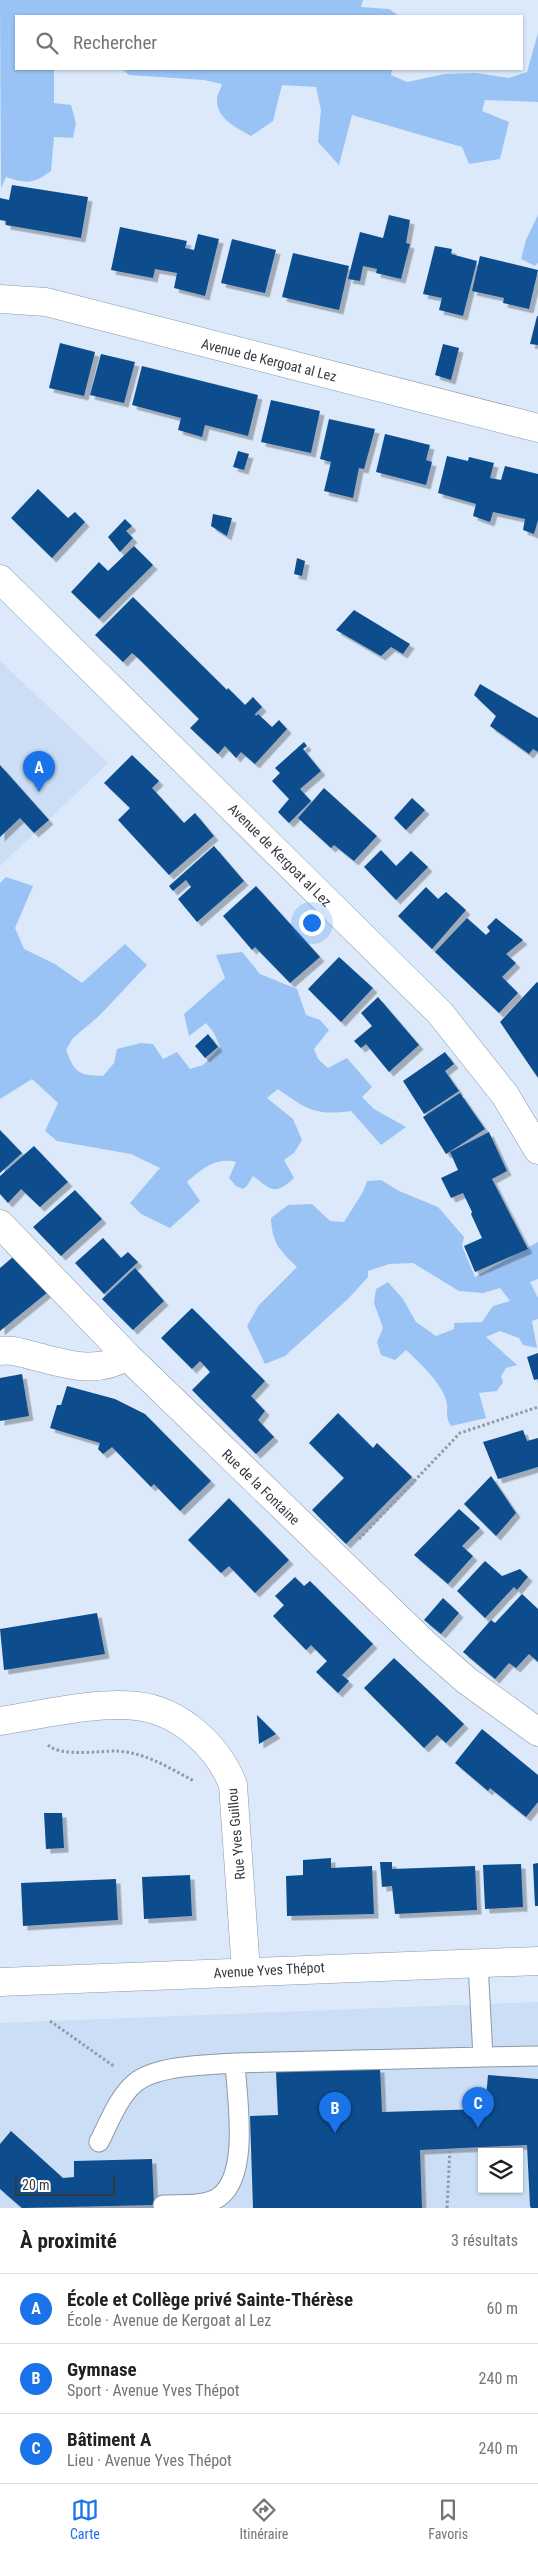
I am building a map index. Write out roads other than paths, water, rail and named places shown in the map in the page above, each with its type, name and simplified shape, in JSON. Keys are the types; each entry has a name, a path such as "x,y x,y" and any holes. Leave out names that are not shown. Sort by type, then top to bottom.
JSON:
{"street":[{"name":"Avenue de Kergoat al Lez","path":"0,299 46,302 538,428"},
{"name":"Avenue de Kergoat al Lez","path":"0,579 440,1013 505,1095 538,1150"},
{"name":"Rue de la Fontaine","path":"0,1224 127,1356 338,1561 466,1680 538,1732"},
{"path":"0,1351 15,1351 92,1368 105,1367 127,1356"},
{"name":"Rue Yves Guillou","path":"0,1721 118,1705 137,1706 157,1711 176,1720 203,1740 228,1772 233,1785 246,1971"},
{"name":"Avenue Yves Thépot","path":"0,1982 538,1961"}],"lane":[{"path":"478,1963 482,2057"},
{"path":"99,2142 127,2091 136,2082 155,2073 178,2068 236,2063 538,2056"},
{"path":"163,2205 208,2202 219,2198 229,2188 238,2162 236,2063"}],"place":[{"name":"École et Collège privé Sainte-Thérèse","path":"39,792"},
{"name":"Bâtiment A","path":"478,2128"},
{"name":"Gymnase","path":"335,2133"}]}
